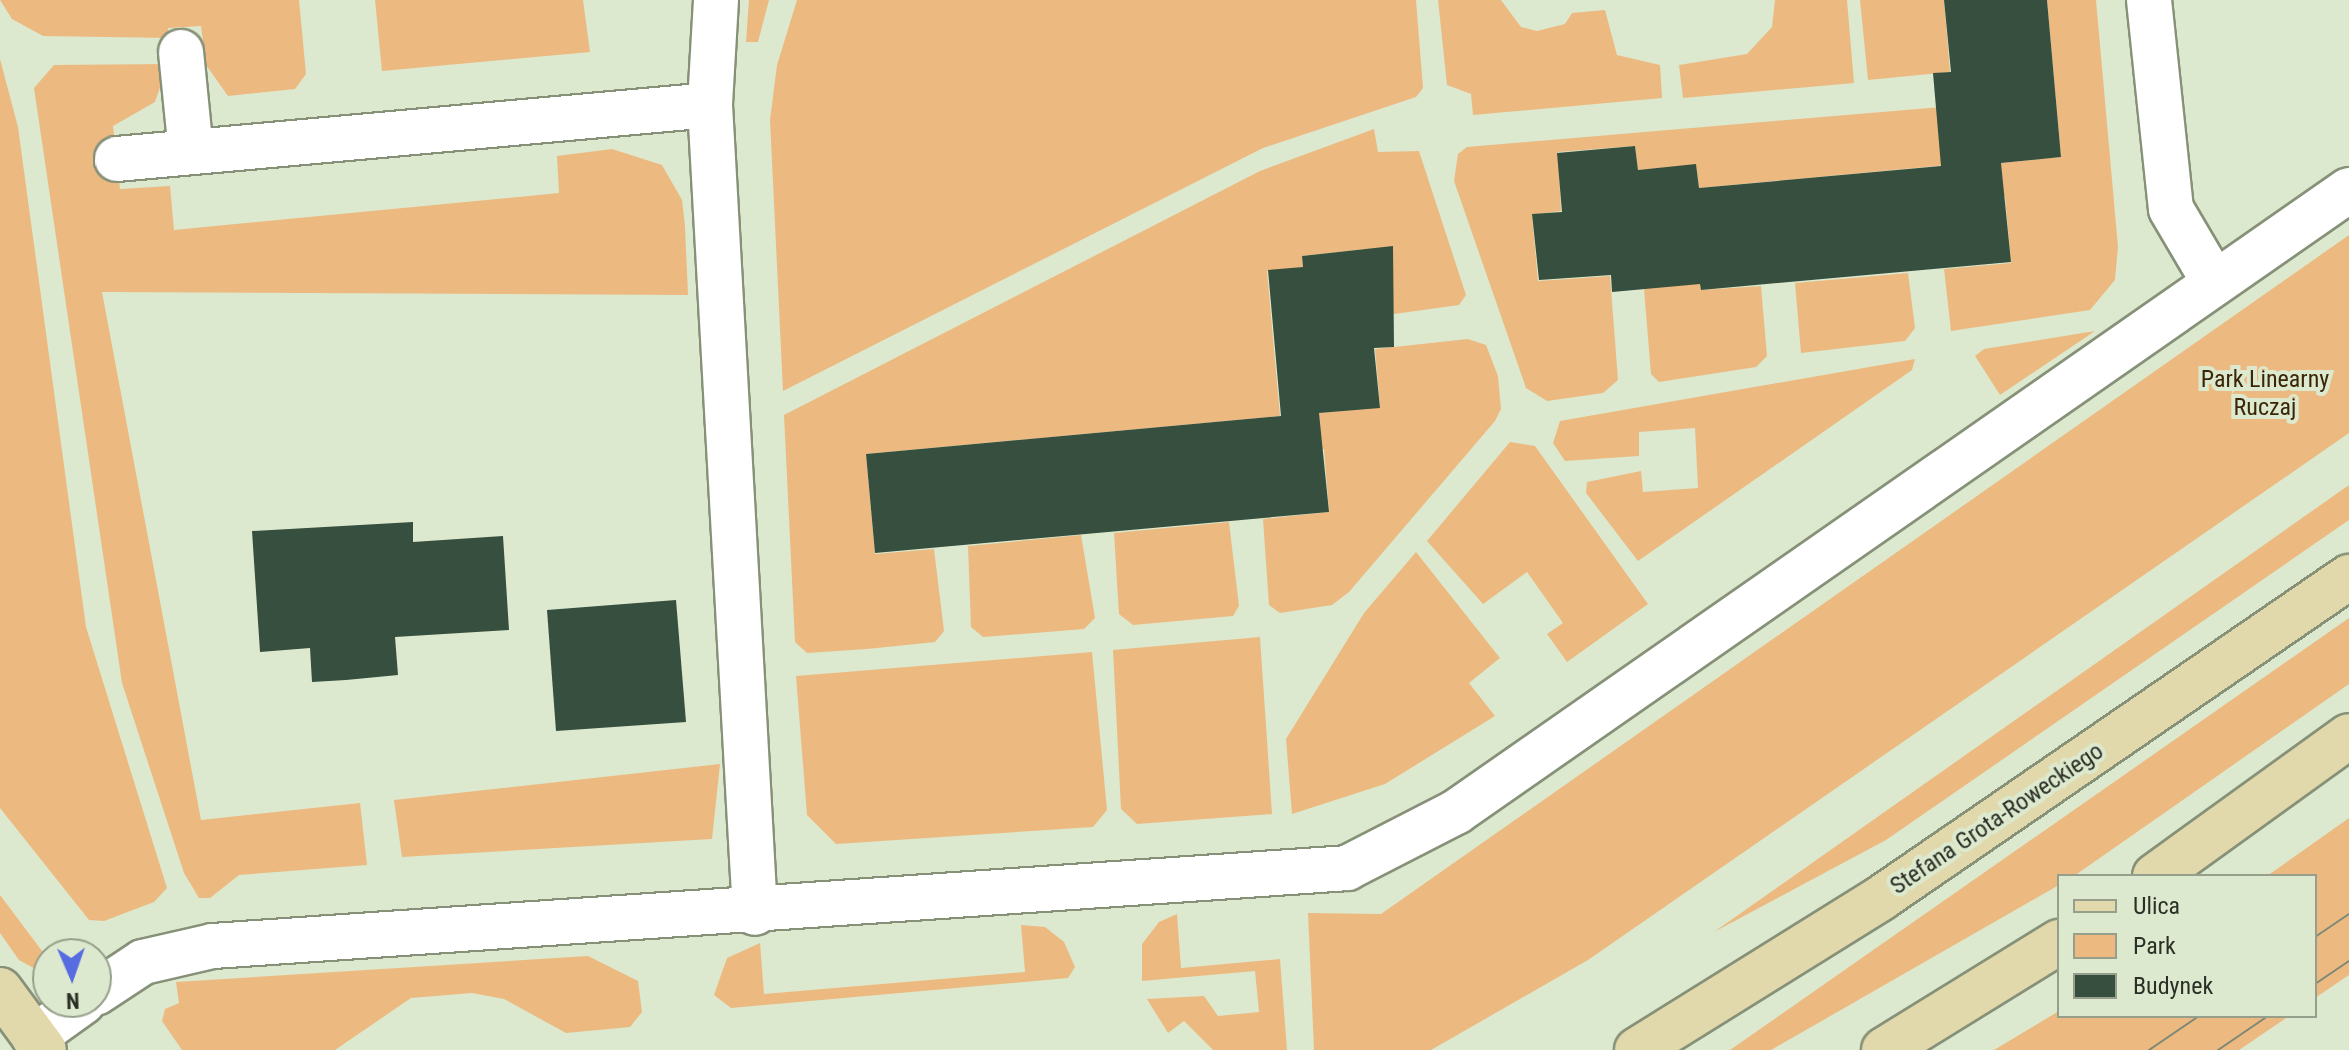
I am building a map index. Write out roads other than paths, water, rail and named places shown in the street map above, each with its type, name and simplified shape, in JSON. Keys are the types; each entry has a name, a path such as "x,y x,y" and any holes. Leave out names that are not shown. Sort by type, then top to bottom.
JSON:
{"main road":[{"name":"Stefana Grota-Roweckiego","path":"1637,1050 1881,898 2349,577"},
{"path":"2158,874 2349,736"},
{"path":"1884,1050 2057,943"},
{"path":"0,990 39,1043"}],"street":[{"path":"716,0 710,105 755,913"},
{"path":"2149,0 2171,209 2214,282"},
{"path":"181,52 191,152"},
{"path":"117,159 710,105"},
{"path":"112,982 143,962 185,950 1288,877 1347,868 1399,846 2349,190"},
{"path":"39,1043 66,1018"}],"tram line":[{"path":"2317,936 2349,914"},
{"path":"2317,983 2349,961"},
{"path":"2149,1050 2196,1018"},
{"path":"2218,1050 2265,1018"}],"park label":[{"name":"Park Linearny Ruczaj","path":"2265,394"}]}
